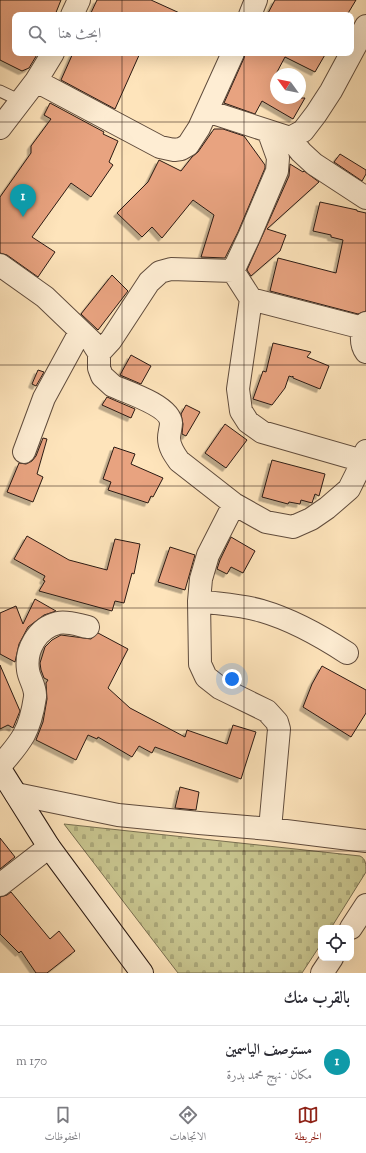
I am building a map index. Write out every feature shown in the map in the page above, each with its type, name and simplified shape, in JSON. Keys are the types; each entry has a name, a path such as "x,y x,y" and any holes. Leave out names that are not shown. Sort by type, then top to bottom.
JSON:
{"street":[{"path":"73,12 79,0"},
{"path":"251,12 256,0"},
{"path":"354,48 366,26"},
{"path":"0,128 36,81 51,56"},
{"path":"36,81 160,147 174,150 181,149 188,145 199,128 232,56"},
{"path":"290,138 303,131 316,114 331,91 350,56"},
{"path":"207,111 290,138 301,152 314,164 366,198"},
{"path":"233,271 277,171 278,158 269,132"},
{"path":"0,265 45,297 92,342 99,353 99,368 102,376 107,382 160,407 167,413 171,422 169,439 172,451 179,460 234,504 266,522 293,526 311,519 322,512 349,489 364,456 262,432 248,422 241,411 238,389 251,299 233,271"},
{"path":"99,353 111,340 149,282 160,272 171,269 233,271"},
{"path":"251,299 365,326 362,340 364,350 366,352"},
{"path":"24,452 44,398 80,332"},
{"path":"234,504 208,555 201,579 199,601 200,664 206,677 220,688 267,711 277,722 280,729 270,829"},
{"path":"199,601 261,611 288,620 320,636 347,653"},
{"path":"0,766 25,736 30,720 35,694 28,671 28,656 34,640 46,627 59,623 71,623 88,627"},
{"path":"0,769 50,847 142,973"},
{"path":"16,794 118,815 270,829 366,841"},
{"path":"0,884 50,847"},
{"path":"353,925 366,905"},
{"path":"322,973 330,961"}],"lane":[{"path":"0,91 21,101"}],"green space":[{"path":"64,824 360,856 365,862 366,872 333,925 318,925 318,949 302,973 178,973"}],"building":[{"path":"0,0 61,0 56,12 12,12 12,56 36,56 29,68 22,71 0,60"},
{"path":"97,0 151,0 177,12 91,12"},
{"path":"275,0 356,0 349,12 269,12"},
{"path":"72,56 139,56 115,109 61,80"},
{"path":"244,56 324,56 315,72 285,57 279,68 270,68 270,104 302,104 293,119 262,101 255,114 224,103"},
{"path":"50,103 104,132 103,134 118,141 109,162 113,165 91,197 71,183 32,237 55,252 38,277 7,255 0,253 0,197 31,153 31,146 51,119 44,115"},
{"path":"214,129 223,129 244,136 265,165 238,232 225,258 201,257 214,215 193,200 162,238 152,227 142,237 117,213 148,182 159,160 181,171 198,152"},
{"path":"340,154 366,170 366,174 362,181 334,162"},
{"path":"290,164 303,172 304,171 319,182 267,229 286,235 280,251 251,276 247,270 289,176"},
{"path":"320,202 366,213 366,311 358,314 270,291 278,258 336,273 343,240 331,237 331,235 313,231"},
{"path":"112,275 128,291 98,330 81,314"},
{"path":"273,343 311,352 307,357 329,366 320,389 293,378 293,376 289,376 285,388 272,405 253,399 263,371 266,372"},
{"path":"131,355 151,366 141,384 120,375"},
{"path":"38,370 44,372 36,386 32,384"},
{"path":"107,397 135,409 131,418 102,405"},
{"path":"186,405 200,412 186,436 182,434 183,424 181,414"},
{"path":"225,424 247,440 226,468 205,453"},
{"path":"43,438 47,439 37,474 43,477 33,502 7,492 19,463 26,464 32,461 36,456"},
{"path":"114,447 135,454 131,464 163,478 153,497 151,496 148,503 108,490 111,482 103,479"},
{"path":"272,460 325,474 319,496 315,494 312,503 301,500 300,504 289,502 288,504 262,497"},
{"path":"27,536 69,560 107,570 115,539 140,544 134,574 132,573 124,603 115,601 112,611 39,591 45,581 43,580 45,576 14,559"},
{"path":"231,537 255,551 243,573 231,567 227,574 217,569"},
{"path":"170,547 195,555 185,590 158,582"},
{"path":"35,599 56,611 44,615 28,627 19,644 15,662 0,654 0,613 16,606 23,624"},
{"path":"98,633 128,649 108,688 130,708 185,737 187,730 227,744 233,725 256,732 241,779 155,747 152,753 139,746 132,757 98,737 97,739 88,735 76,760 36,740 43,722 47,699 46,683 48,680 44,678 40,663 45,647 52,640 61,635 91,639"},
{"path":"0,665 20,711 13,728 8,725 0,729"},
{"path":"322,666 366,690 366,713 351,737 303,707 312,684"},
{"path":"180,787 199,792 196,810 175,808"},
{"path":"0,838 15,857 0,869"},
{"path":"11,892 50,939 59,931 75,951 47,973 36,973 21,951 19,953 0,934 0,897"}],"place":[{"name":"مستوصف الياسمين","path":"23,217"}]}
